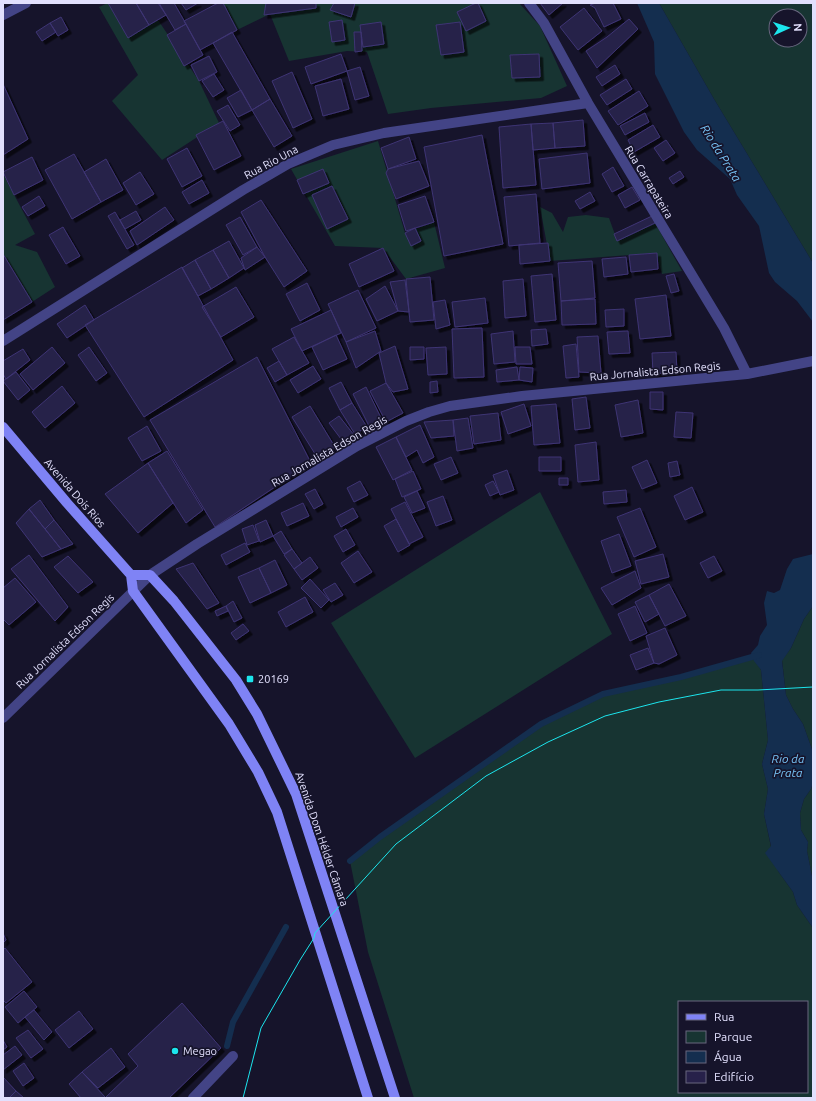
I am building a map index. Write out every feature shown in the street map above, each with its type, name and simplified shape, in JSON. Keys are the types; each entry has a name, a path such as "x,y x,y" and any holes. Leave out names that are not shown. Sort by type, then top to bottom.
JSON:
{"main road":[{"name":"Avenida Dois Rios","path":"3,427 67,503 131,575"},
{"path":"150,575 131,575 133,591 229,724 258,772 277,812 368,1098"},
{"name":"Avenida Dom Hélder Câmara","path":"150,575 174,601 236,680 258,714 281,761 296,794 395,1098"}],"street":[{"path":"3,15 26,3"},
{"name":"Rua Carrapateira","path":"529,3 544,23 588,103 724,328 747,374"},
{"name":"Rua Rio Una","path":"3,341 243,190 288,164 334,145 384,133 588,103"},
{"name":"Rua Jornalista Edson Regis","path":"3,718 150,575 197,544 357,446 406,421 450,406 522,396 747,374 813,361"},
{"path":"192,1098 233,1056"}],"green space":[{"path":"108,3 128,37 158,20 199,81 219,123 162,160 112,101 138,75 99,7"},
{"path":"222,3 519,3 540,26 567,86 541,98 431,108 388,114 367,52 347,51 289,61 270,14 237,30"},
{"path":"659,3 813,3 813,263 714,99"},
{"path":"378,141 405,233 434,222 445,268 406,279 383,248 335,246 291,169"},
{"path":"3,174 35,234 15,245 37,252 55,287 32,302 3,254"},
{"path":"540,207 552,213 563,232 568,217 586,215 609,218 617,240 655,223 682,271 662,274 656,253 550,261"},
{"path":"540,492 612,634 415,758 331,623"},
{"path":"813,606 813,752 803,724 786,695 782,660 791,648 804,619"},
{"path":"752,656 761,670 768,740 762,764 768,789 764,814 778,871 793,892 797,905 813,928 813,1098 414,1098 368,952 350,861 380,837 541,724 603,694 681,677"},
{"path":"813,783 813,881 807,851 808,842 801,830 800,813 804,799"}],"water":[{"name":"Rio da Prata","path":"637,3 659,3 714,99 813,263 813,322 797,301 775,282 769,273 759,226 737,195 730,179 697,150 684,132 655,74 654,42"},
{"name":"Rio da Prata","path":"813,554 813,606 804,619 791,648 782,661 786,695 803,724 813,752 813,783 804,799 800,813 801,830 808,842 807,851 813,881 813,928 797,905 793,892 765,853 771,846 764,814 768,789 762,764 768,740 761,670 754,661 751,653 758,645 760,636 767,625 764,603 767,591 774,593 780,590 787,569 793,559"}],"building":[{"path":"108,3 136,3 149,25 128,38"},
{"path":"136,3 158,3 166,15 149,25"},
{"path":"159,3 174,3 186,24 175,30"},
{"path":"181,3 198,3 186,10"},
{"path":"218,3 223,3 237,30 200,50 184,21"},
{"path":"266,3 316,3 316,8 264,15"},
{"path":"334,3 355,3 351,17 330,10"},
{"path":"478,3 486,21 466,31 457,12"},
{"path":"540,3 563,3 549,15"},
{"path":"596,3 613,3 621,19 604,27 595,8 590,5"},
{"path":"584,8 602,31 578,50 560,27"},
{"path":"61,17 68,30 58,36 50,23"},
{"path":"629,19 638,29 597,68 586,51 607,37"},
{"path":"342,20 345,40 332,42 329,22"},
{"path":"381,22 384,44 363,47 360,25"},
{"path":"460,22 464,52 441,55 436,25"},
{"path":"50,23 56,32 42,41 36,32"},
{"path":"186,24 203,55 184,66 167,35"},
{"path":"232,32 270,99 252,110 213,43"},
{"path":"354,32 361,32 362,51 355,52"},
{"path":"341,54 347,71 311,84 305,67"},
{"path":"539,54 540,77 512,78 510,55"},
{"path":"209,56 217,72 199,81 191,65"},
{"path":"615,65 620,74 602,86 596,77"},
{"path":"360,67 369,96 355,100 347,71"},
{"path":"292,72 312,119 293,128 272,81"},
{"path":"214,74 224,90 213,97 202,81"},
{"path":"341,79 349,109 323,116 315,86"},
{"path":"626,79 632,89 607,105 600,95"},
{"path":"3,84 28,139 3,155"},
{"path":"241,90 252,110 238,117 227,98"},
{"path":"639,91 648,106 618,125 608,111"},
{"path":"270,99 292,136 274,147 252,110"},
{"path":"228,105 240,125 230,131 217,111"},
{"path":"645,113 649,122 625,135 620,126"},
{"path":"583,120 585,146 555,148 553,123"},
{"path":"223,121 241,156 214,170 196,135"},
{"path":"553,123 555,148 533,150 531,124"},
{"path":"531,124 536,185 503,188 499,127"},
{"path":"653,125 660,137 634,152 628,140"},
{"path":"482,135 503,244 444,256 424,147"},
{"path":"409,137 416,159 388,169 381,148"},
{"path":"666,140 675,153 663,161 654,148"},
{"path":"187,148 202,176 182,187 167,159"},
{"path":"587,153 590,183 542,189 539,159"},
{"path":"74,154 101,202 72,219 45,170"},
{"path":"32,157 43,180 14,195 3,172"},
{"path":"106,159 123,190 101,202 84,172"},
{"path":"419,161 429,186 396,199 386,173 388,169"},
{"path":"613,167 624,186 612,192 602,174"},
{"path":"323,169 329,183 303,194 297,180"},
{"path":"680,171 684,177 673,184 669,178"},
{"path":"140,172 154,194 136,205 123,183"},
{"path":"202,180 209,193 189,204 182,192"},
{"path":"332,186 348,219 327,229 312,195"},
{"path":"632,187 640,200 625,208 618,195"},
{"path":"590,192 595,201 580,209 575,201"},
{"path":"536,194 540,243 509,246 504,197"},
{"path":"39,196 45,206 28,216 22,207"},
{"path":"425,196 434,222 406,231 398,205"},
{"path":"261,200 307,271 284,287 265,257 241,212"},
{"path":"165,207 174,220 137,245 130,231"},
{"path":"136,211 141,220 125,229 120,220"},
{"path":"115,212 134,245 127,249 108,216"},
{"path":"652,216 655,223 617,241 614,234"},
{"path":"240,217 257,247 243,255 226,225"},
{"path":"63,227 80,256 66,264 49,235"},
{"path":"415,228 421,241 411,246 405,233"},
{"path":"229,241 244,268 229,278 213,250"},
{"path":"548,243 550,261 520,264 519,245"},
{"path":"257,247 265,257 245,270 241,258"},
{"path":"383,248 394,271 359,287 349,264"},
{"path":"213,250 229,278 211,289 195,260"},
{"path":"657,253 658,269 631,272 629,255"},
{"path":"3,254 32,302 3,320"},
{"path":"626,257 628,274 604,277 602,259"},
{"path":"195,260 211,289 198,296 182,268"},
{"path":"592,261 595,298 561,301 558,263"},
{"path":"182,267 233,360 144,417 85,325"},
{"path":"552,274 556,320 535,322 531,276"},
{"path":"674,274 679,291 671,293 666,276"},
{"path":"430,277 434,320 410,322 406,279"},
{"path":"523,279 526,316 505,318 503,281"},
{"path":"405,280 409,312 398,311 390,282"},
{"path":"307,283 320,310 300,321 286,294"},
{"path":"385,286 398,311 377,321 366,299"},
{"path":"236,287 254,317 221,337 202,307"},
{"path":"358,290 376,328 346,342 328,304"},
{"path":"666,295 671,336 640,339 635,299"},
{"path":"485,298 488,323 455,327 452,302"},
{"path":"595,299 596,324 562,325 561,301"},
{"path":"445,300 450,325 436,329 433,302"},
{"path":"85,305 94,320 67,338 57,324"},
{"path":"624,309 624,326 606,327 605,310"},
{"path":"331,310 341,333 302,351 291,329"},
{"path":"482,328 484,377 454,378 452,329"},
{"path":"546,329 548,344 532,346 531,330"},
{"path":"375,331 381,351 356,368 346,342"},
{"path":"513,331 515,362 494,364 491,334"},
{"path":"628,331 630,353 609,354 607,332"},
{"path":"336,335 347,359 323,370 312,347"},
{"path":"598,336 601,373 579,372 577,337"},
{"path":"294,337 309,363 287,375 272,349"},
{"path":"576,344 579,377 566,378 563,346"},
{"path":"395,346 408,389 393,392 386,383 379,353"},
{"path":"52,347 65,363 33,390 20,374"},
{"path":"89,347 107,373 96,381 78,355"},
{"path":"410,347 424,347 424,359 410,360"},
{"path":"446,347 447,374 428,375 426,348"},
{"path":"515,347 530,347 532,364 516,364"},
{"path":"23,349 30,360 6,379 3,374 3,361"},
{"path":"676,352 677,372 653,374 652,353"},
{"path":"257,357 311,463 215,527 150,420"},
{"path":"279,361 287,375 275,382 267,368"},
{"path":"313,366 321,379 298,393 290,380"},
{"path":"517,367 519,380 497,382 496,370"},
{"path":"520,367 533,368 532,382 519,380"},
{"path":"16,372 30,390 18,400 3,381"},
{"path":"437,381 438,392 430,393 430,382"},
{"path":"341,382 352,403 340,410 329,388"},
{"path":"386,383 403,413 386,422 370,391"},
{"path":"62,386 75,403 45,428 32,412"},
{"path":"366,387 382,420 369,426 353,394"},
{"path":"650,392 663,392 663,410 650,409"},
{"path":"586,397 590,428 575,430 572,399"},
{"path":"638,400 643,433 621,437 615,405"},
{"path":"352,403 367,427 355,434 340,410"},
{"path":"524,404 531,426 508,434 501,412"},
{"path":"556,404 560,443 534,445 531,406"},
{"path":"310,406 335,447 317,457 292,417"},
{"path":"676,412 693,413 691,438 674,437"},
{"path":"498,413 501,440 474,444 470,416"},
{"path":"339,416 354,435 344,443 329,423"},
{"path":"468,418 473,448 457,451 453,420"},
{"path":"453,420 454,436 431,438 424,422"},
{"path":"420,425 434,457 423,463 417,450 406,457 396,437"},
{"path":"147,426 161,451 142,461 128,438"},
{"path":"396,437 412,470 393,480 376,447"},
{"path":"596,442 599,480 578,482 575,445"},
{"path":"167,451 203,510 186,523 148,463"},
{"path":"451,457 458,473 441,480 434,464"},
{"path":"539,457 561,457 561,471 539,471"},
{"path":"647,460 657,483 642,489 632,467"},
{"path":"677,461 680,475 670,477 668,463"},
{"path":"148,463 173,503 138,533 105,494"},
{"path":"507,470 514,490 500,495 493,475"},
{"path":"413,471 421,489 402,497 395,479"},
{"path":"559,478 568,478 568,485 559,485"},
{"path":"360,481 368,495 354,502 347,488"},
{"path":"493,481 499,492 490,496 485,485"},
{"path":"692,487 703,512 685,520 674,496"},
{"path":"315,489 323,504 314,509 305,494"},
{"path":"626,490 627,502 604,504 603,492"},
{"path":"417,491 425,508 412,513 404,497"},
{"path":"443,496 452,520 436,526 427,502"},
{"path":"40,500 54,520 45,529 29,509"},
{"path":"405,502 423,537 409,544 391,509"},
{"path":"303,503 309,516 287,526 281,513"},
{"path":"353,508 358,517 341,527 336,517"},
{"path":"640,508 656,547 634,557 617,517"},
{"path":"29,509 61,549 42,557 16,523"},
{"path":"396,519 410,545 398,552 384,526"},
{"path":"54,520 73,544 61,549 45,529"},
{"path":"266,520 273,536 260,542 255,525"},
{"path":"253,525 259,541 247,545 242,529"},
{"path":"346,529 355,545 343,552 334,536"},
{"path":"281,531 292,549 284,554 273,536"},
{"path":"619,534 631,566 612,573 601,541"},
{"path":"245,543 250,552 226,565 221,555"},
{"path":"292,549 302,563 294,569 284,555"},
{"path":"358,551 372,572 354,583 341,563"},
{"path":"663,554 669,577 641,584 635,561"},
{"path":"29,555 68,607 55,621 11,569"},
{"path":"68,556 93,582 78,593 54,567"},
{"path":"714,556 722,571 708,578 700,563"},
{"path":"310,557 318,568 302,580 294,569"},
{"path":"275,560 287,585 271,593 259,568"},
{"path":"193,563 219,603 207,609 176,569"},
{"path":"259,568 271,593 250,603 238,577"},
{"path":"635,571 641,588 612,605 601,588"},
{"path":"15,578 36,602 9,625 3,619 3,588"},
{"path":"310,579 329,600 321,608 301,588"},
{"path":"335,583 343,595 331,602 323,590"},
{"path":"669,584 686,616 665,626 649,595"},
{"path":"649,595 659,614 645,622 635,602"},
{"path":"305,597 313,612 286,627 278,612"},
{"path":"233,601 242,618 234,622 226,606"},
{"path":"226,606 228,611 217,616 215,611"},
{"path":"635,606 647,633 630,641 618,614"},
{"path":"243,624 249,631 236,640 231,633"},
{"path":"665,628 677,655 659,664 654,663 646,636"},
{"path":"648,648 654,663 636,670 630,655"},
{"path":"3,933 6,940 3,943"},
{"path":"5,948 32,982 6,1003 3,1000 3,950"},
{"path":"24,991 37,1007 18,1023 5,1007"},
{"name":"Megao","path":"182,1003 221,1048 169,1098 105,1098 138,1066 128,1054"},
{"path":"34,1010 52,1032 44,1040 25,1017"},
{"path":"79,1011 93,1029 69,1048 55,1030"},
{"path":"28,1030 43,1049 31,1058 16,1038"},
{"path":"3,1040 7,1047 3,1050"},
{"path":"15,1046 22,1055 3,1070 3,1055"},
{"path":"111,1048 125,1067 98,1088 82,1072"},
{"path":"24,1063 34,1078 23,1086 13,1071"},
{"path":"82,1072 105,1097 104,1098 81,1098 69,1084"},
{"path":"3,1077 16,1091 9,1098 5,1098 3,1096"},
{"path":"16,1091 24,1098 9,1098"}],"waterway":[{"path":"350,861 380,837 541,724 603,694 681,677 759,655"},
{"path":"227,1046 233,1022 286,927"}],"tram line":[{"path":"243,1098 261,1028 314,938 315,933 396,844 486,776 548,742 605,716 659,702 721,690 758,690 813,687"}],"place":[{"name":"20169","path":"250,679"},
{"name":"Megao","path":"175,1051"}]}
